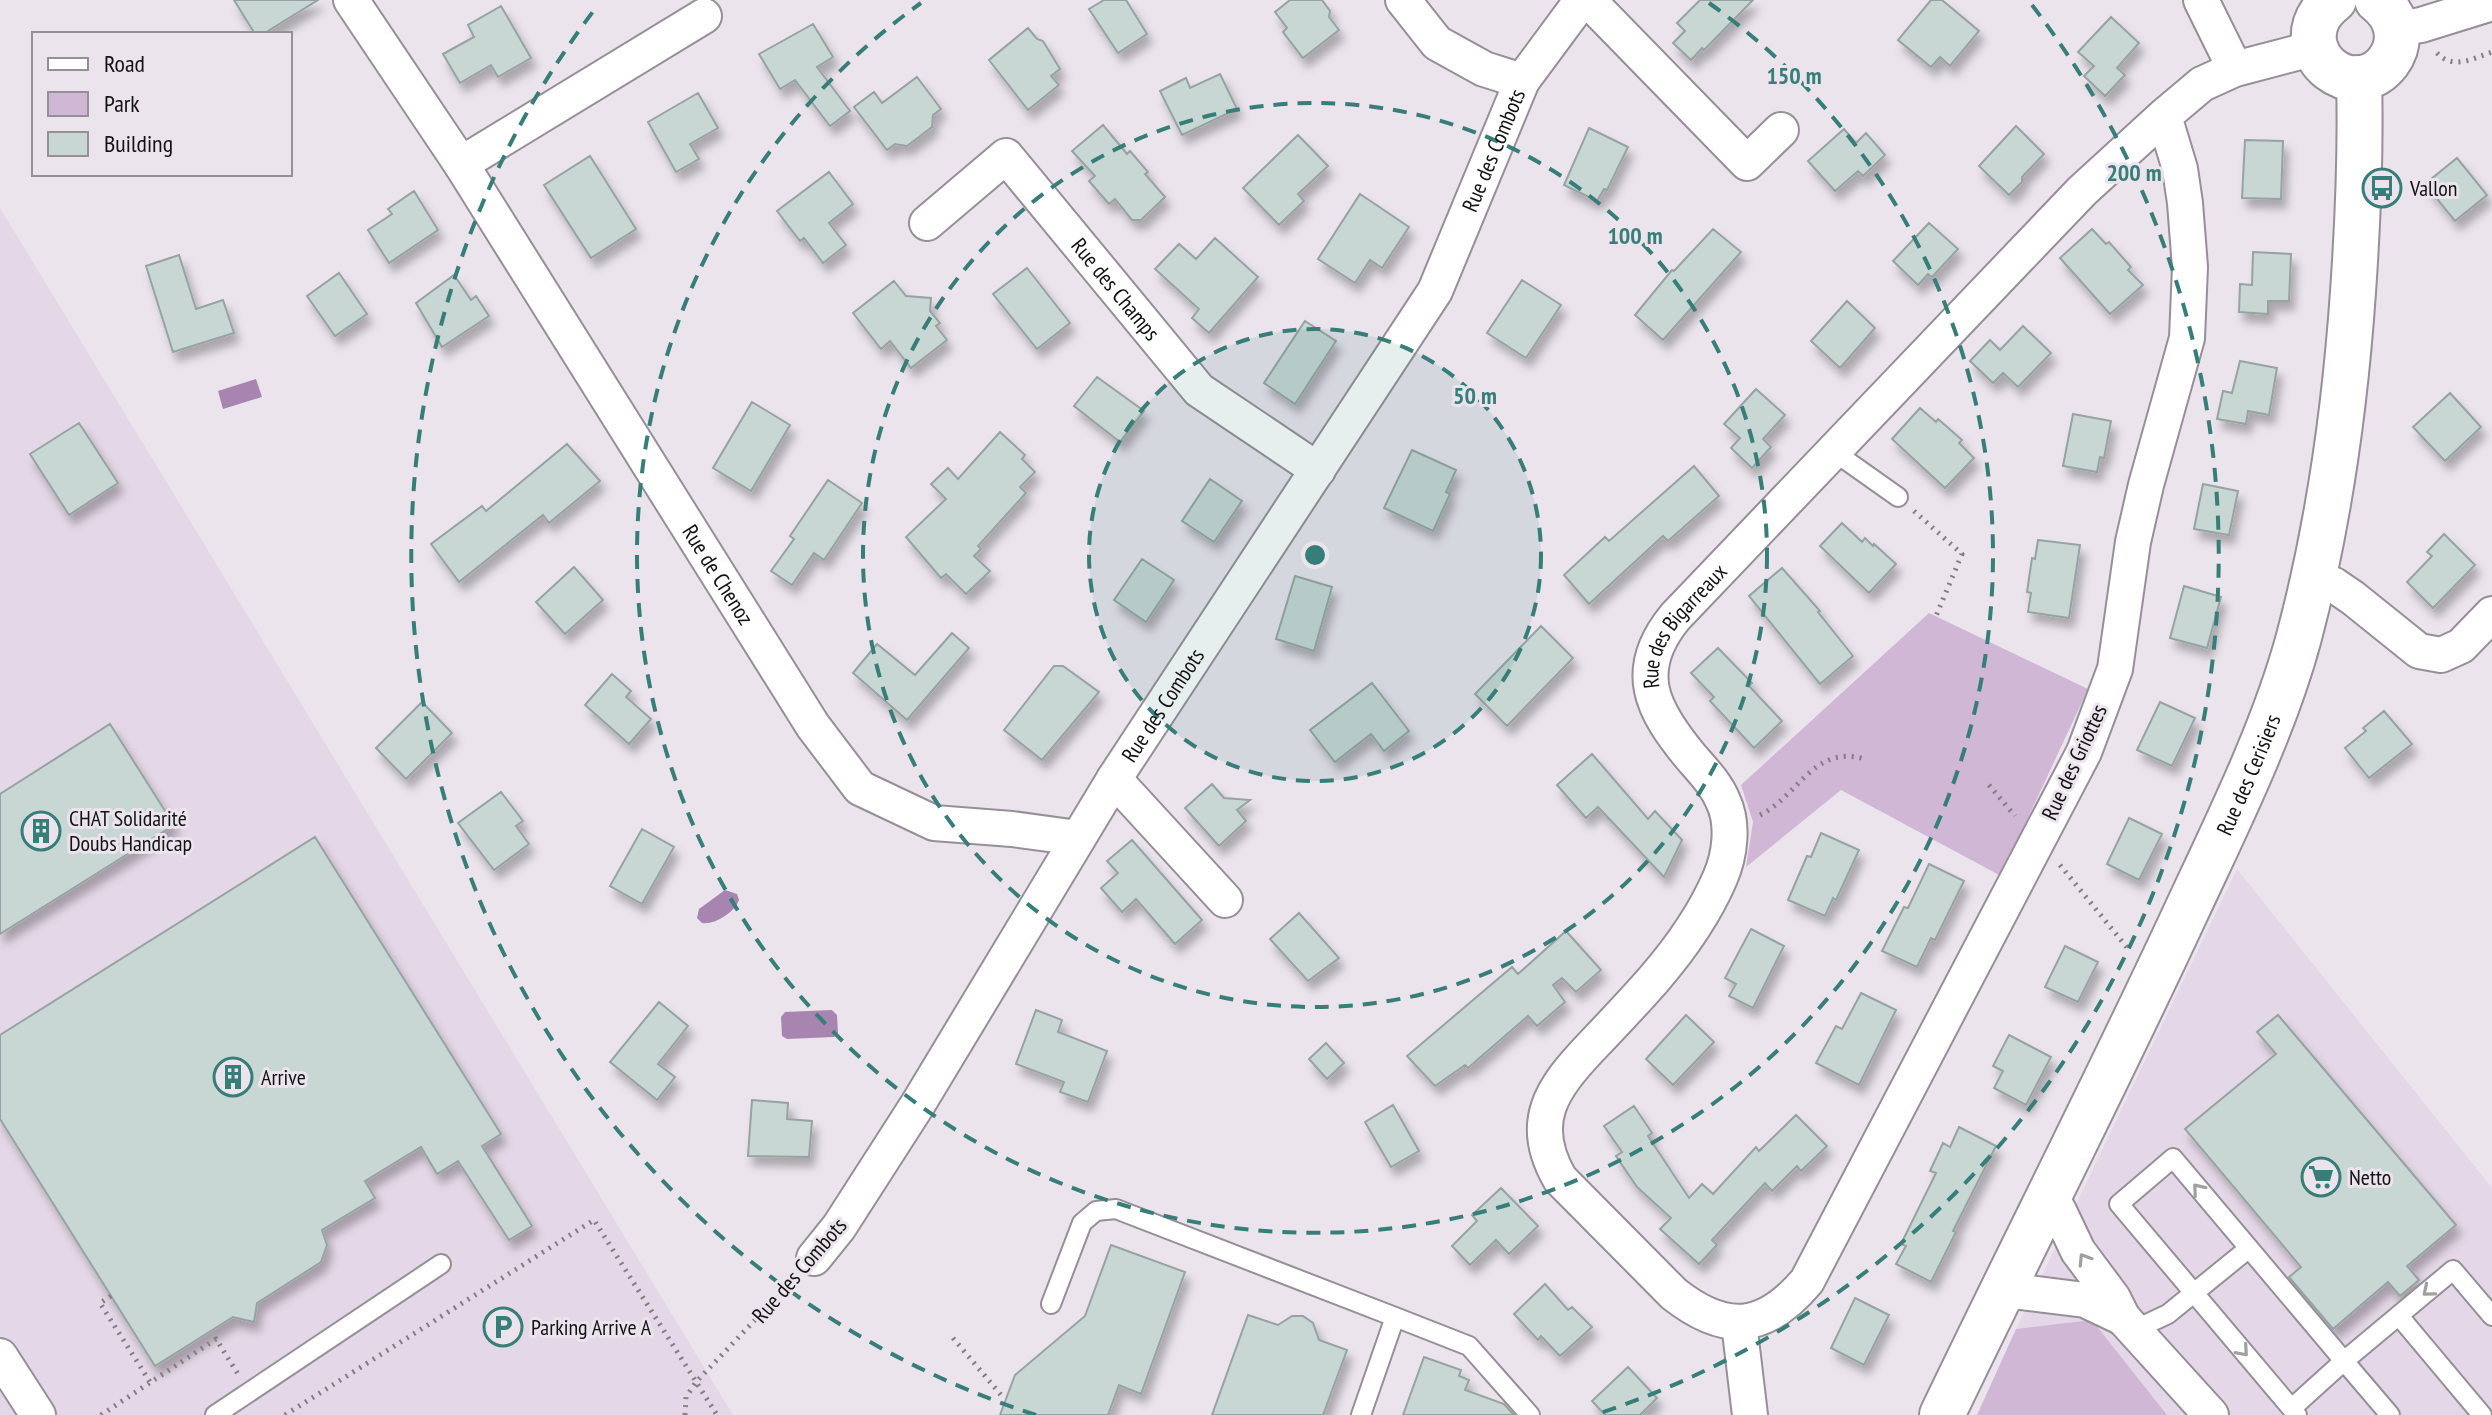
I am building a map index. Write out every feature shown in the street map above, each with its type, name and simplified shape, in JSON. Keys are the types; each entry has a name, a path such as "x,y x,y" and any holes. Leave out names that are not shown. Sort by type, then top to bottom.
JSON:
{"street":[{"name":"Rue de Chenoz","path":"351,0 461,164 813,726 860,788 934,823 1078,838"},
{"path":"1403,0 1437,43 1484,69 1522,81"},
{"name":"Rue des Combots","path":"814,1258 839,1227 918,1104 1114,779 1435,291 1522,81 1582,0"},
{"path":"1588,0 1747,163 1781,130"},
{"path":"2201,0 2235,69"},
{"path":"2334,0 2316,21 2315,48 2332,71 2345,77 2359,78 2374,74 2391,59 2402,25 2434,22 2492,3"},
{"path":"461,164 704,16"},
{"name":"Rue des Bigarreaux","path":"1739,1323 1713,1319 1674,1294 1560,1179 1549,1161 1546,1136 1548,1109 1563,1077 1662,969 1712,894 1722,874 1727,852 1729,822 1723,800 1674,736 1653,700 1651,671 1656,652 1675,617 2082,191 2202,84 2235,69 2315,48"},
{"name":"Rue des Cerisiers","path":"1942,1415 2157,974 2231,814 2299,639 2337,449 2346,384 2360,187 2359,78"},
{"name":"Rue des Griottes","path":"1739,1323 1778,1309 1807,1281 2084,752 2115,669 2133,542 2187,338 2190,267 2185,203 2180,169 2164,116"},
{"name":"Rue des Champs","path":"927,223 1006,156 1199,390 1318,470"},
{"path":"2313,577 2334,585 2353,598 2419,651 2441,655 2461,646 2492,614"},
{"path":"1114,779 1225,900"},
{"path":"2046,1200 2058,1209 2078,1251 2129,1324 2211,1415"},
{"path":"2004,1284 2020,1292 2085,1300 2129,1324"},
{"path":"1739,1323 1750,1415"},
{"path":"0,1356 38,1415"}],"lane":[{"path":"1833,451 1898,497"},
{"path":"2390,1415 2344,1361 2248,1249 2173,1158 2119,1204 2294,1411 2344,1361 2453,1270 2492,1316"},
{"path":"1051,1304 1082,1223 1096,1211 1116,1209 1469,1346 1530,1415"},
{"path":"2129,1324 2168,1314 2248,1249"},
{"path":"215,1415 441,1264"},
{"path":"2399,1316 2482,1415"},
{"path":"1361,1415 1395,1317"}],"path":[{"path":"2402,25 2450,63 2492,52"},
{"path":"1898,497 1962,554 1936,616"},
{"path":"1729,822 1752,818 1776,806 1828,758 1840,755 1865,759"},
{"path":"2037,841 2053,856 2142,965 2157,974"},
{"path":"285,1415 594,1220 717,1415"},
{"name":"Rue des Combots","path":"696,1382 814,1258"},
{"path":"111,1296 100,1303 150,1382"},
{"path":"953,1338 1001,1395"},
{"path":"101,1415 216,1339"},
{"path":"685,1415 686,1397 696,1382"}],"shaded area":[{"path":"0,208 733,1415 0,1415"},
{"path":"256,379 262,397 223,409 218,391"},
{"path":"2237,869 2492,1188 2492,1415 2167,1415 2092,1320 2016,1329"},
{"path":"725,890 737,894 737,905 718,920 702,923 697,918 699,909"},
{"path":"832,1010 837,1015 838,1033 834,1037 787,1039 782,1036 781,1017 785,1012"}],"green space":[{"path":"1929,613 2088,689 2001,876 1841,790 1746,867 1753,822 1741,785"},
{"path":"2092,1320 2167,1415 1977,1415 2016,1329"}],"building":[{"path":"234,0 318,0 266,32 254,32"},
{"path":"1104,0 1126,0 1147,34 1118,53 1089,9"},
{"path":"1290,0 1322,0 1339,30 1303,58 1283,32 1287,28 1275,12"},
{"path":"1700,0 1753,0 1691,60 1673,43 1685,31 1677,23"},
{"path":"1931,0 1942,0 1979,31 1950,66 1940,57 1931,67 1898,40"},
{"path":"501,6 531,58 498,77 491,65 460,83 443,54 474,37 468,25"},
{"path":"2111,17 2139,43 2117,68 2125,75 2105,96 2084,76 2094,66 2078,52"},
{"path":"813,24 833,57 817,67 850,111 830,126 795,80 780,89 759,54"},
{"path":"1028,28 1037,39 1043,41 1060,69 1051,76 1059,85 1028,110 989,60"},
{"path":"1220,74 1237,109 1182,135 1160,91 1186,78 1190,88"},
{"path":"917,77 941,109 933,115 932,127 907,146 895,144 887,150 854,107 874,92 882,103"},
{"path":"698,93 718,128 690,144 699,159 676,172 648,122"},
{"path":"1103,125 1127,154 1130,151 1165,197 1141,220 1132,220 1115,199 1109,204 1089,181 1095,176 1072,151"},
{"path":"2016,126 2044,154 2009,195 1979,166"},
{"path":"1589,128 1628,147 1607,190 1604,189 1597,201 1564,185"},
{"path":"1844,129 1856,143 1866,133 1885,155 1863,176 1858,171 1835,191 1808,161"},
{"path":"1298,135 1328,166 1298,194 1304,201 1279,225 1243,188"},
{"path":"2245,140 2283,141 2281,199 2242,198"},
{"path":"590,156 636,229 591,258 544,185"},
{"path":"2457,158 2487,195 2455,221 2425,184"},
{"path":"829,172 853,204 829,223 846,245 823,263 804,238 800,241 777,211"},
{"path":"414,191 438,230 389,263 368,230 392,214 388,209"},
{"path":"1360,194 1409,227 1382,268 1370,260 1355,283 1318,259"},
{"path":"1929,223 1958,249 1932,277 1928,274 1918,285 1893,261"},
{"path":"1713,229 1741,252 1663,340 1635,315 1672,270"},
{"path":"2092,229 2106,244 2109,242 2131,267 2128,270 2143,285 2110,314 2060,258"},
{"path":"1215,238 1258,277 1209,333 1192,318 1199,309 1155,269 1179,244 1196,259"},
{"path":"2253,252 2291,254 2289,301 2268,301 2268,314 2239,312 2240,284 2252,285"},
{"path":"179,255 196,309 223,300 234,333 173,352 146,266"},
{"path":"1027,268 1070,323 1037,349 993,294"},
{"path":"339,273 367,314 335,336 307,296"},
{"path":"454,275 471,300 476,296 489,316 442,347 416,303"},
{"path":"1522,280 1561,305 1526,358 1487,333"},
{"path":"894,281 906,296 931,298 930,311 940,323 936,326 947,340 911,368 890,341 881,349 853,313"},
{"path":"1847,301 1875,328 1840,368 1811,341"},
{"path":"1305,321 1336,341 1295,404 1264,383"},
{"path":"2023,326 2051,353 2018,387 2003,373 1993,383 1970,361 1990,340 2000,350"},
{"path":"2240,361 2277,368 2269,415 2248,411 2246,424 2217,419 2223,391 2232,393"},
{"path":"1097,377 1144,411 1120,442 1074,406"},
{"path":"1756,389 1785,415 1763,439 1771,447 1752,468 1731,448 1740,438 1724,424"},
{"path":"2450,393 2481,427 2445,461 2413,427"},
{"path":"752,402 790,425 751,491 713,468"},
{"path":"1920,408 1962,440 1959,443 1974,458 1945,488 1892,439"},
{"path":"2073,414 2111,421 2104,458 2100,457 2097,472 2063,466"},
{"path":"79,423 118,483 69,515 30,454"},
{"path":"1000,432 1025,455 1022,459 1035,472 1020,487 1026,493 978,546 981,549 974,556 990,571 966,594 946,574 941,578 906,537 946,499 931,484 948,468 958,479"},
{"path":"567,444 600,481 549,523 543,515 459,582 431,544 482,506 486,511"},
{"path":"1412,450 1456,470 1446,492 1450,494 1433,531 1384,508"},
{"path":"1694,466 1719,496 1668,541 1663,536 1589,604 1564,575 1605,537 1609,541"},
{"path":"1210,479 1242,501 1214,542 1182,521"},
{"path":"828,480 862,503 824,560 814,553 792,585 771,571 794,539 790,536"},
{"path":"2203,484 2238,491 2229,535 2194,529"},
{"path":"1842,523 1862,542 1865,538 1896,564 1869,593 1820,546"},
{"path":"2444,534 2475,565 2433,608 2407,582 2432,556 2427,552"},
{"path":"2038,540 2080,545 2069,618 2028,612 2031,593 2027,592"},
{"path":"1142,559 1174,580 1146,622 1114,600"},
{"path":"574,567 603,600 565,634 536,602"},
{"path":"1782,568 1820,611 1853,656 1820,684 1749,596"},
{"path":"1295,576 1332,587 1314,651 1276,639"},
{"path":"2184,586 2221,597 2207,648 2170,638"},
{"path":"1541,626 1573,658 1507,726 1475,694"},
{"path":"952,633 969,648 907,720 853,673 877,644 915,675"},
{"path":"1718,648 1752,683 1749,686 1782,721 1754,748 1710,701 1714,697 1691,673"},
{"path":"1054,666 1063,666 1099,692 1042,760 1004,730"},
{"path":"612,674 631,691 626,697 651,719 629,744 585,705"},
{"path":"1372,683 1409,731 1384,751 1371,734 1335,762 1310,730"},
{"path":"422,702 452,733 406,779 376,748"},
{"path":"2160,702 2195,718 2172,766 2137,750"},
{"path":"2384,711 2412,744 2369,778 2345,748"},
{"path":"110,724 174,825 0,934 0,794"},
{"path":"1592,754 1648,819 1655,811 1682,840 1664,877 1598,807 1586,818 1557,785"},
{"path":"1212,784 1224,798 1250,800 1237,810 1246,821 1219,846 1185,808"},
{"path":"501,792 523,821 516,826 529,844 494,870 458,823"},
{"path":"2129,818 2162,834 2139,880 2107,864"},
{"path":"642,829 674,847 642,904 610,886"},
{"path":"1821,833 1859,850 1836,900 1833,898 1825,916 1788,900"},
{"name":"Arrive","path":"315,837 501,1134 482,1146 532,1226 509,1240 458,1161 437,1174 421,1147 365,1181 375,1198 322,1230 327,1245 321,1262 257,1303 254,1322 233,1317 155,1366 0,1119 0,1035"},
{"path":"1132,840 1202,920 1175,944 1136,899 1122,912 1101,888 1118,873 1107,861"},
{"path":"1929,864 1964,881 1935,940 1931,938 1917,967 1882,951 1904,907 1908,908"},
{"path":"1299,913 1339,958 1308,981 1270,939"},
{"path":"1751,929 1784,946 1753,1008 1729,996 1736,984 1725,978"},
{"path":"1566,931 1601,970 1576,992 1562,978 1553,985 1565,1002 1537,1026 1528,1016 1468,1068 1465,1065 1435,1086 1407,1056 1512,967 1518,974"},
{"path":"2065,946 2098,962 2078,1002 2045,987"},
{"path":"1861,993 1896,1010 1859,1085 1816,1063 1836,1026 1842,1029"},
{"path":"659,1002 688,1026 658,1064 675,1077 657,1100 610,1062"},
{"path":"1036,1010 1062,1020 1058,1032 1107,1051 1088,1102 1060,1092 1064,1082 1016,1064"},
{"path":"1686,1015 1714,1042 1673,1085 1646,1059"},
{"name":"Netto","path":"2278,1015 2456,1225 2407,1266 2419,1280 2400,1296 2388,1282 2333,1329 2289,1277 2301,1267 2185,1129 2276,1054 2257,1032"},
{"path":"2009,1035 2051,1057 2026,1105 1994,1088 2003,1071 1993,1066"},
{"path":"1326,1043 1344,1063 1327,1079 1309,1059"},
{"path":"752,1100 788,1103 787,1119 812,1121 809,1157 748,1156"},
{"path":"1393,1105 1419,1151 1391,1167 1365,1122"},
{"path":"1634,1106 1652,1133 1648,1136 1689,1198 1702,1184 1713,1194 1756,1147 1759,1151 1796,1115 1827,1146 1801,1171 1797,1166 1772,1191 1765,1183 1712,1240 1717,1245 1699,1264 1660,1229 1671,1218 1637,1187 1616,1156 1622,1152 1604,1126"},
{"path":"1959,1127 1996,1146 1931,1282 1896,1264 1906,1246 1901,1244 1936,1173 1930,1171 1943,1143 1950,1147"},
{"path":"1501,1188 1538,1226 1509,1254 1496,1240 1470,1265 1452,1246 1477,1221 1472,1215"},
{"path":"1111,1245 1185,1272 1141,1394 1119,1385 1108,1415 1000,1415 1015,1375 1085,1316"},
{"path":"1545,1284 1568,1310 1572,1307 1592,1327 1560,1356 1541,1336 1538,1340 1514,1314"},
{"path":"1855,1298 1889,1315 1864,1365 1831,1348"},
{"path":"1248,1315 1278,1325 1292,1316 1303,1316 1313,1323 1319,1340 1347,1350 1323,1415 1212,1415"},
{"path":"1424,1357 1461,1370 1459,1376 1469,1380 1465,1390 1504,1404 1514,1415 1403,1415"},
{"path":"1628,1367 1657,1398 1640,1415 1605,1415 1592,1401"}],"place":[{"name":"Vallon","path":"2382,188"},
{"name":"CHAT Solidarité Doubs Handicap","path":"41,831"},
{"name":"Arrive","path":"233,1077"},
{"name":"Netto","path":"2321,1177"},
{"name":"Parking Arrive A","path":"503,1327"}]}
